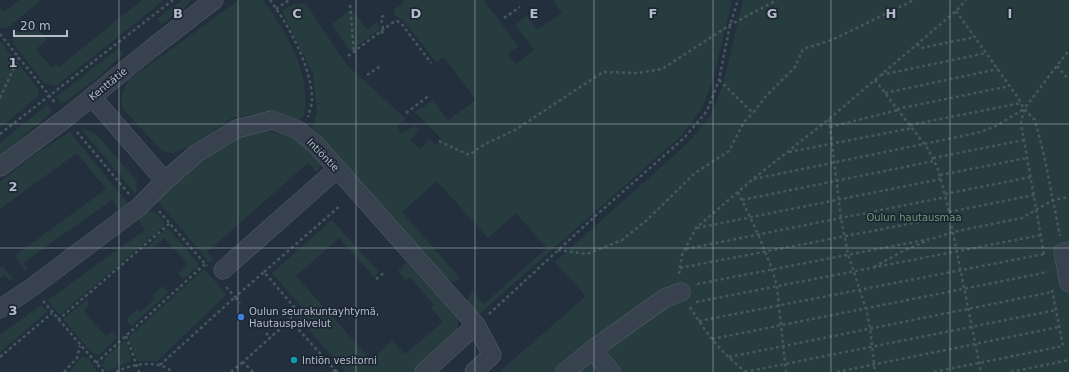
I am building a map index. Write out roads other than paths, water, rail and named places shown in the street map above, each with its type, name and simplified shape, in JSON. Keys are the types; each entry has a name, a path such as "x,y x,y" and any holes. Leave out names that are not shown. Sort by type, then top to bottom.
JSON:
{"street":[{"name":"Kenttätie","path":"0,167 92,98 213,0"},
{"path":"92,98 165,181"},
{"name":"Intiöntie","path":"0,309 32,288 140,207 165,181 197,153 236,129 272,120 298,130 317,146 476,325 492,355 474,372"},
{"path":"219,275 337,169"},
{"path":"1066,251 1069,283"},
{"path":"565,372 592,350 665,298 684,295"},
{"path":"424,372 476,325"},
{"path":"592,350 611,372"}],"place":[{"name":"Oulun seurakuntayhtymä, Hautauspalvelut","path":"241,317"},
{"name":"Intiön vesitorni","path":"294,360"}],"park label":[{"name":"Oulun hautausmaa","path":"914,217"}]}
